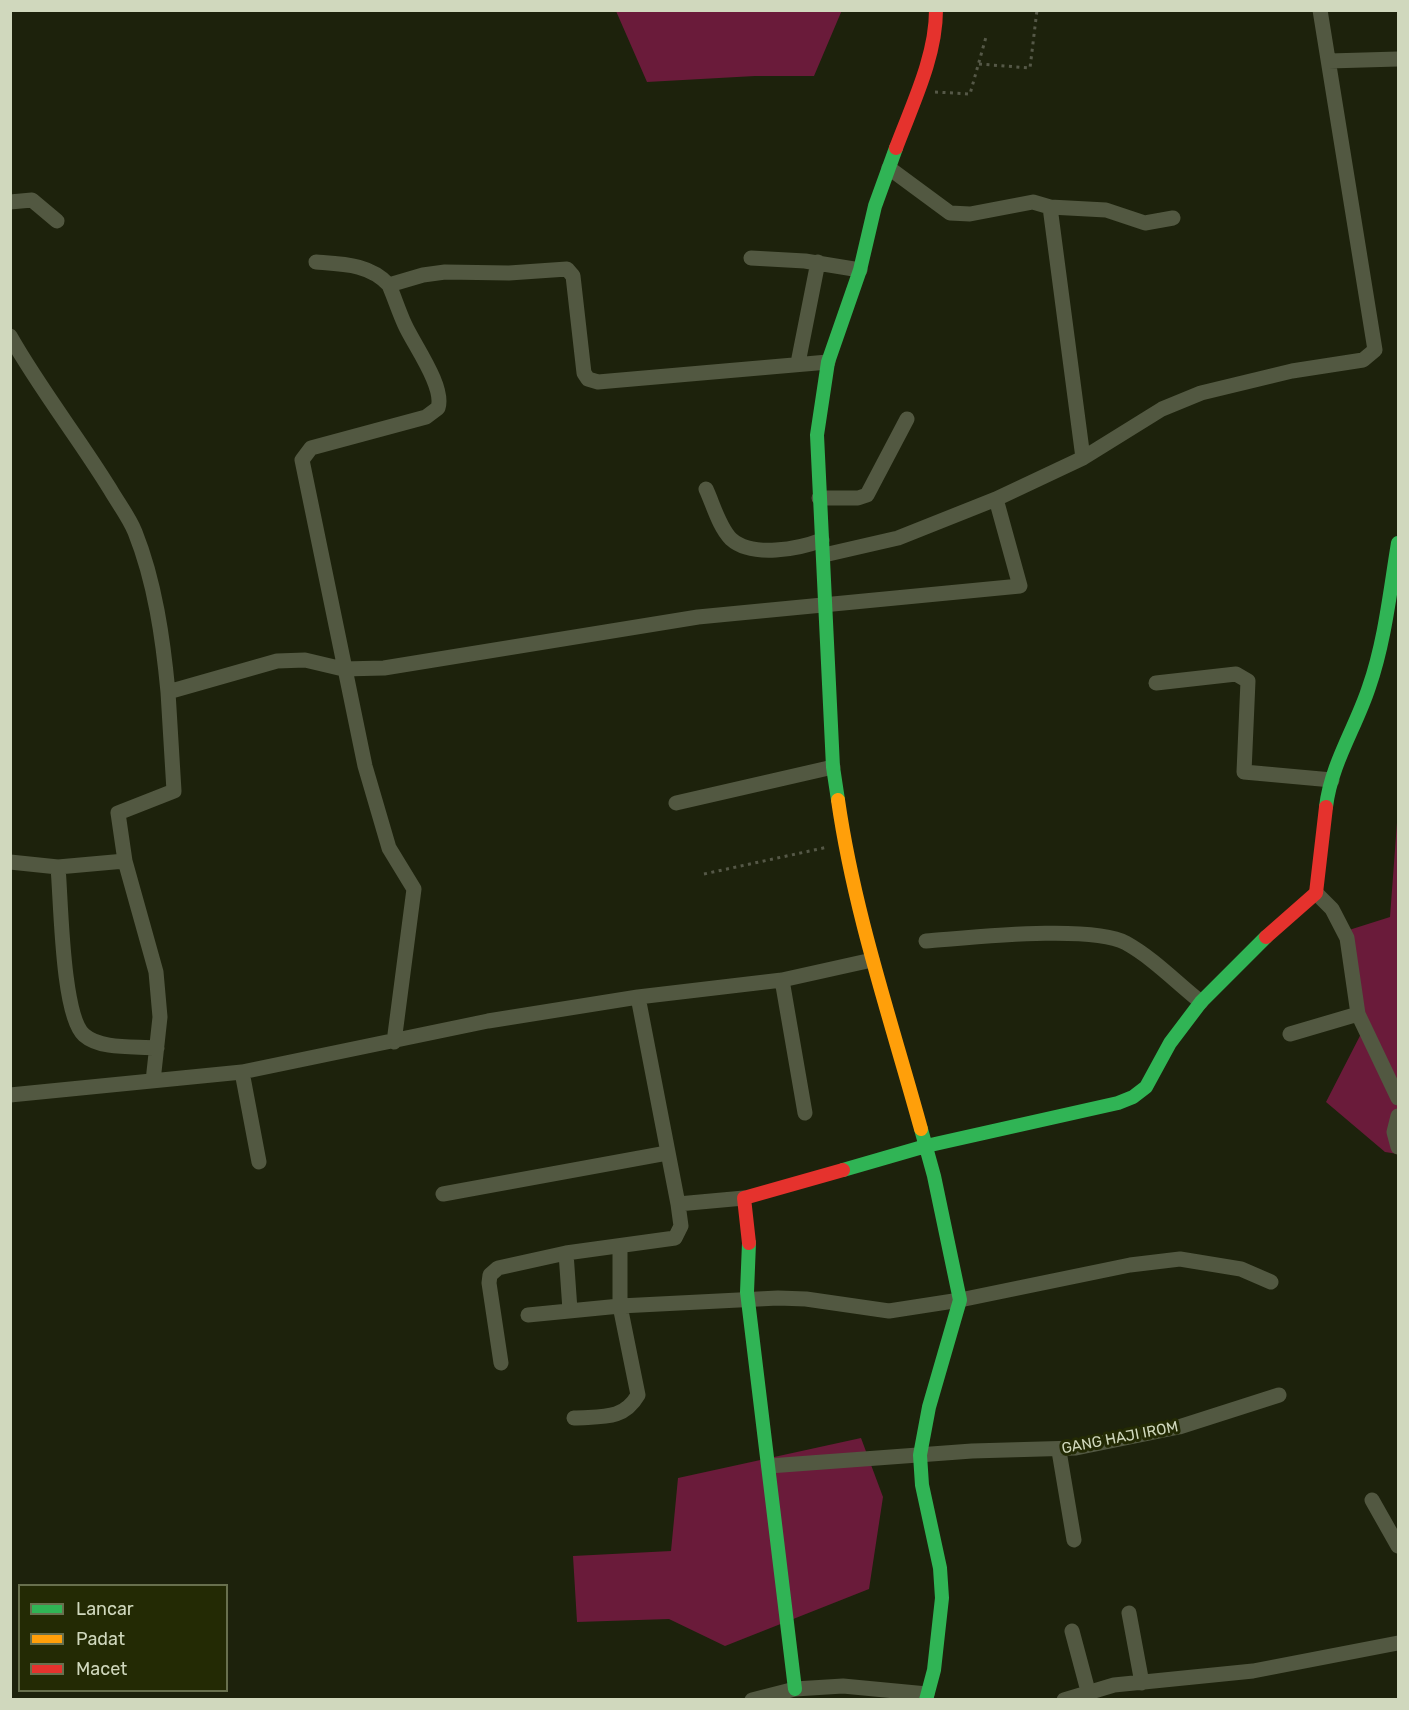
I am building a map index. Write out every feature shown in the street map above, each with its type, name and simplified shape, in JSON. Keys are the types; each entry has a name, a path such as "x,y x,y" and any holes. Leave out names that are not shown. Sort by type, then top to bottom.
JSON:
{"street":[{"path":"752,1700 795,1689 927,1697 934,1670 942,1598 940,1568 922,1485 920,1455 929,1407 960,1300 926,1146 872,960 844,843 833,766 817,435 828,362 860,270 875,206 918,90 936,29 936,10"},
{"path":"706,489 726,532 746,548 823,548 898,538 996,499 1083,458 1162,408 1201,393 1292,371 1363,360 1376,350 1320,10"},
{"path":"1329,61 1398,59"},
{"path":"890,168 950,213 981,213 1033,202 1050,207 1106,210 1145,223 1173,218"},
{"path":"10,202 32,200 57,221"},
{"path":"1050,207 1083,458"},
{"path":"751,258 818,262 860,270"},
{"path":"316,262 360,266 371,271 389,285 439,396 438,408 426,417 311,448 302,460 343,669 365,766 386,839 414,889 394,1041"},
{"path":"798,363 818,262"},
{"path":"389,285 423,275 445,272 509,273 567,269 573,276 584,373 588,379 598,382 828,362"},
{"path":"10,336 29,369 85,448 135,530 146,564 154,601 168,692 174,791 118,813 125,861 156,972 160,1017 153,1082"},
{"path":"819,498 858,498 867,495 907,419"},
{"path":"168,692 277,661 305,660 343,669 384,668 698,617 1020,586 996,499"},
{"path":"678,1204 744,1198 926,1146 1118,1103 1133,1098 1146,1087 1170,1043 1201,1002 1278,925 1316,893 1321,832 1332,780 1345,741 1369,688 1377,660 1398,543"},
{"path":"1156,683 1236,674 1243,676 1248,681 1244,772 1332,780"},
{"path":"676,802 833,766"},
{"path":"10,862 58,867 125,861"},
{"path":"58,867 68,987 77,1027 85,1036 99,1044 157,1048"},
{"path":"1316,893 1332,909 1347,938 1358,1014 1398,1098"},
{"path":"926,941 1029,934 1108,938 1124,942 1138,951 1201,1002"},
{"path":"10,1095 242,1072 488,1022 638,997 782,980 872,960"},
{"path":"782,980 805,1113"},
{"path":"501,1363 490,1294 490,1275 498,1268 566,1253 675,1238 681,1226 638,997"},
{"path":"1290,1034 1358,1014"},
{"path":"242,1072 259,1162"},
{"path":"1398,1116 1394,1132 1398,1147"},
{"path":"443,1194 667,1153"},
{"path":"744,1198 750,1253 746,1275 795,1689"},
{"path":"574,1418 617,1415 630,1408 638,1395 620,1306 620,1246"},
{"path":"566,1253 570,1310"},
{"path":"528,1315 620,1306 806,1299 889,1311 960,1300 1130,1265 1180,1258 1241,1269 1271,1282"},
{"name":"GANG HAJI IROM","path":"769,1466 972,1451 1059,1451 1179,1427 1279,1395"},
{"path":"1059,1451 1074,1540"},
{"path":"1371,1500 1391,1530 1398,1546"},
{"path":"1129,1613 1142,1683"},
{"path":"1072,1631 1088,1691"},
{"path":"1064,1700 1088,1691 1253,1671 1398,1643"}],"path":[{"path":"979,64 1030,68 1037,10"},
{"path":"918,90 970,94 986,37"},
{"path":"704,874 844,843"}],"shaded area":[{"path":"842,10 814,76 755,76 647,82 616,11"},
{"path":"1398,809 1398,1154 1385,1152 1326,1102 1364,1028 1349,930 1390,917"},
{"path":"861,1438 883,1497 869,1589 725,1646 669,1619 577,1622 573,1556 671,1551 678,1478"}],"traffic: fast":[{"path":"838,800 833,767 817,435 828,362 860,270 875,206 896,148"},
{"path":"1326,807 1333,776 1375,670 1398,543"},
{"path":"843,1170 926,1146 1118,1103 1133,1097 1146,1087 1170,1043 1201,1002 1266,937"},
{"path":"921,1129 934,1176 960,1300 929,1407 920,1455 922,1485 940,1568 942,1598 934,1670 926,1700"},
{"path":"749,1243 747,1292 795,1689"}],"traffic: slow":[{"path":"838,800 863,925 921,1129"}],"traffic: jam":[{"path":"896,148 928,63 936,10"},
{"path":"1266,937 1316,893 1326,807"},
{"path":"749,1243 744,1198 843,1170"}]}
